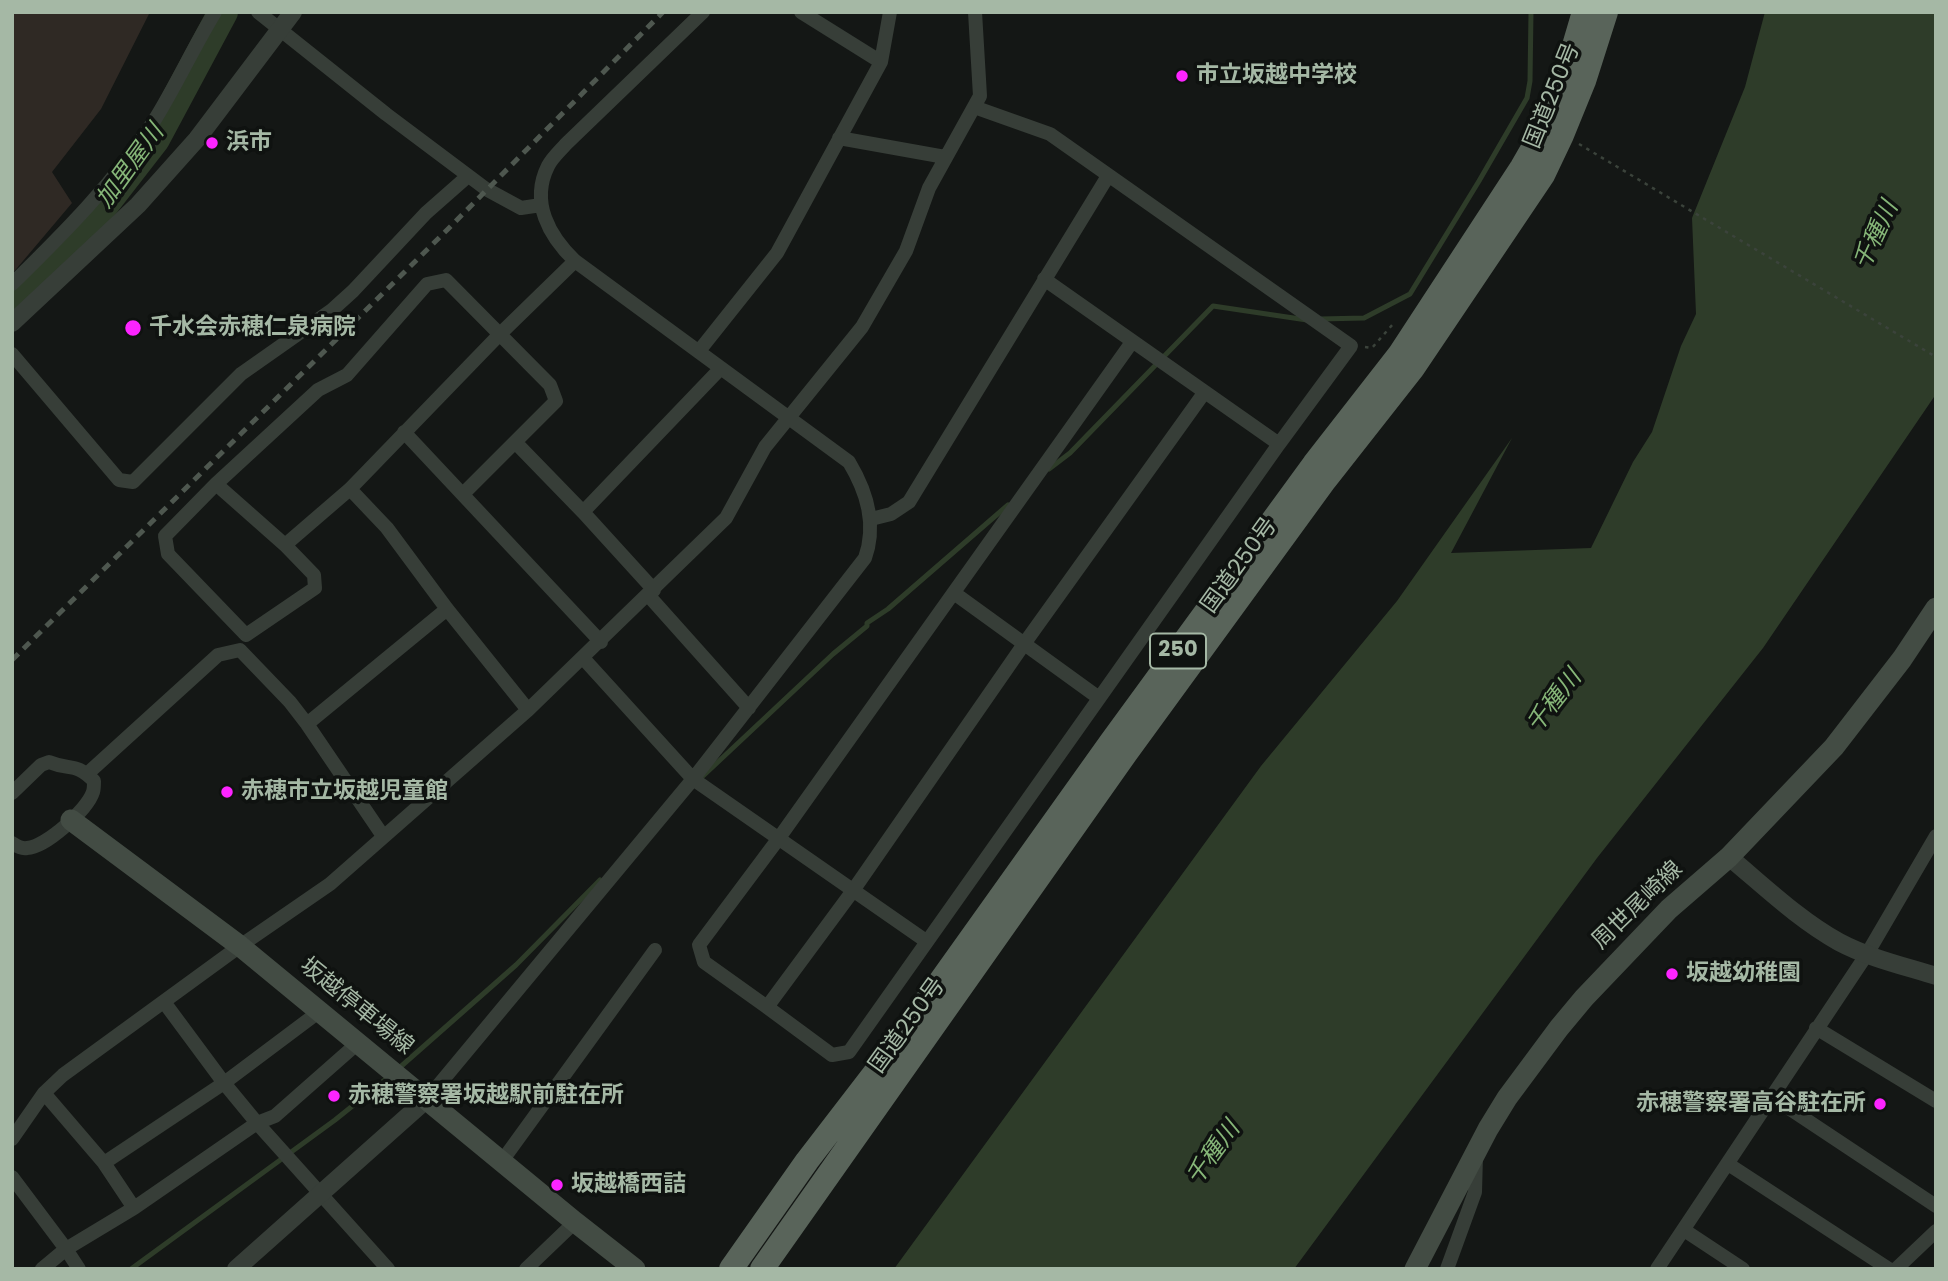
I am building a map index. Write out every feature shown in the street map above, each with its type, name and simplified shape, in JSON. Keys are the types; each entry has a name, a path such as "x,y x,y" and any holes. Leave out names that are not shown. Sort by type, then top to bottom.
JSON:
{"highway":[{"name":"国道250号","path":"731,1269 1314,464 1399,355 1522,167 1545,127 1566,73 1584,12"},
{"name":"国道250号","path":"762,1269 1150,720 1325,480 1413,368 1543,175 1584,81 1606,12"}],"main road":[{"name":"周世尾崎線","path":"1415,1269 1475,1150 1507,1098 1584,998 1669,909 1729,857 1834,747 1902,659 1936,608"},
{"name":"坂越停車場線","path":"71,820 240,946 635,1269"}],"street":[{"path":"12,284 80,217 108,183 153,122 215,12"},
{"path":"258,12 486,189 522,208 541,205"},
{"path":"12,323 138,205 197,139 293,12"},
{"path":"236,1269 427,1099 693,779 865,558 871,542 871,519 862,483 849,462 575,261 557,244 546,223 541,205 541,191 548,166 566,144 703,12"},
{"path":"801,12 881,62"},
{"path":"699,351 776,253 881,62 890,12"},
{"path":"12,1139 44,1093 64,1074 330,884 528,710 726,518 765,447 862,327 906,251 929,188 980,96 975,12"},
{"path":"974,107 1049,134 1351,346 849,1052 832,1055 704,962 699,945 779,838 1132,342"},
{"path":"839,138 945,157"},
{"path":"12,355 119,480 133,482 241,374 332,310 353,291 426,213 468,176"},
{"path":"871,519 891,514 909,502 1108,176"},
{"path":"285,545 350,489 499,335 575,261"},
{"path":"1044,279 1279,444"},
{"path":"246,635 168,554 166,536 216,484 318,390 347,375 427,284 446,280 550,385 556,401 463,494"},
{"path":"583,512 721,368"},
{"path":"767,1007 852,892 1024,644 1204,393"},
{"path":"404,432 601,642"},
{"path":"516,443 583,512 749,708"},
{"path":"216,484 285,545 314,575 315,587 246,635 240,650"},
{"path":"350,489 387,528 447,609 528,710"},
{"path":"954,593 1099,698"},
{"path":"307,724 447,609"},
{"path":"240,650 290,702 307,724 383,836"},
{"path":"86,774 218,656 240,650"},
{"path":"583,658 693,779 926,941"},
{"path":"12,793 41,765 48,762 63,768 74,766 94,781 94,791 71,820 44,844 20,848 12,843"},
{"path":"1657,1269 1867,954 1936,836"},
{"path":"1729,857 1812,925 1838,941 1867,954 1936,976"},
{"path":"502,1161 655,950"},
{"path":"164,1002 257,1123 388,1269"},
{"path":"104,1163 224,1083 320,1012"},
{"path":"1816,1028 1936,1101"},
{"path":"43,1269 65,1249 134,1208 257,1123 275,1116 359,1042"},
{"path":"44,1093 104,1163 134,1208"},
{"path":"1772,1097 1936,1206"},
{"path":"1447,1269 1475,1192 1478,1165 1475,1150"},
{"path":"1728,1164 1889,1269"},
{"path":"12,1177 79,1269"},
{"path":"526,1269 575,1222"},
{"path":"1684,1230 1743,1269"},
{"path":"1896,1269 1936,1231"}],"path":[{"path":"1586,148 1936,358"}],"shaded area":[{"path":"12,12 150,12 101,109 52,172 72,203 12,274"}],"water":[{"name":"千種川","path":"1765,12 1936,12 1936,394 1763,648 1597,858 1294,1269 894,1269 1261,766 1397,601 1512,438 1451,553 1591,548 1633,462 1652,432 1681,346 1696,314 1692,218 1745,87"}],"waterway":[{"name":"加里屋川","path":"12,301 53,258 75,242 155,139 223,12"},
{"path":"1320,319 1364,318 1410,294 1527,98 1530,81 1531,12"},
{"path":"1049,469 1070,453 1213,306 1307,320"},
{"path":"703,776 833,654 867,626 867,623 888,609 1008,505"},
{"path":"398,1069 516,965 600,880"},
{"path":"131,1269 335,1120 391,1075"}],"railway":[{"path":"12,660 447,230 663,12"}],"place":[{"name":"市立坂越中学校","path":"1182,76"},
{"name":"浜市","path":"212,143"},
{"name":"千水会赤穂仁泉病院","path":"133,328"},
{"name":"赤穂市立坂越児童館","path":"227,792"},
{"name":"坂越幼稚園","path":"1672,974"},
{"name":"赤穂警察署坂越駅前駐在所","path":"334,1096"},
{"name":"赤穂警察署高谷駐在所","path":"1880,1104"},
{"name":"坂越橋西詰","path":"557,1185"}]}
